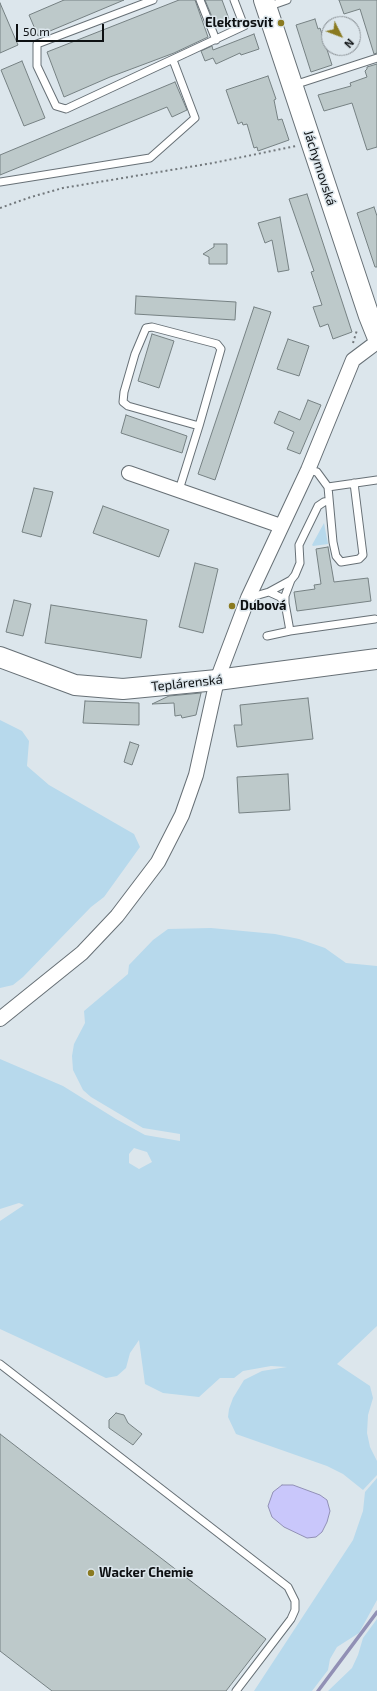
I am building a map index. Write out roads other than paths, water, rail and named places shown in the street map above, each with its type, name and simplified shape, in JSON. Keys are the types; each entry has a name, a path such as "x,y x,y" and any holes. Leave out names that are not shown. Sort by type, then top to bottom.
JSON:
{"street":[{"name":"Jáchymovská","path":"265,3 368,317 377,336"},
{"path":"0,1019 82,953 117,916 158,862 182,815 196,774 217,680 248,598 308,470 353,360 377,342"},
{"path":"129,473 281,526"},
{"name":"Teplárenská","path":"0,657 75,685 123,689 217,680 377,659"}],"lane":[{"path":"153,0 38,44 37,66 56,106 66,109 174,60 244,26 234,0"},
{"path":"200,0 216,40"},
{"path":"265,3 287,0"},
{"path":"292,86 377,58"},
{"path":"0,182 150,158 195,118 174,60"},
{"path":"179,490 199,426 221,349 220,345 152,327 146,328 135,354 124,392 123,402 128,406 199,426"},
{"path":"308,470 317,472 328,487 333,542 337,558 341,562 359,560 363,555 354,483"},
{"path":"328,487 377,480"},
{"path":"290,632 285,596 300,563 299,544 318,506 324,502 330,501"},
{"path":"248,598 269,592 291,580"},
{"path":"269,592 280,597 285,603"},
{"path":"267,636 375,619"},
{"path":"0,1364 288,1587 296,1601 295,1610 291,1619 236,1691"}],"water":[{"path":"282,1485 293,1485 320,1495 327,1500 330,1511 327,1522 322,1532 316,1537 307,1538 284,1527 272,1517 268,1506 273,1492"}],"waterway":[{"path":"318,1691 377,1612"}],"place":[{"name":"Elektrosvit","path":"281,23"},
{"name":"Dubová","path":"232,606"},
{"name":"Wacker Chemie","path":"91,1573"}]}
